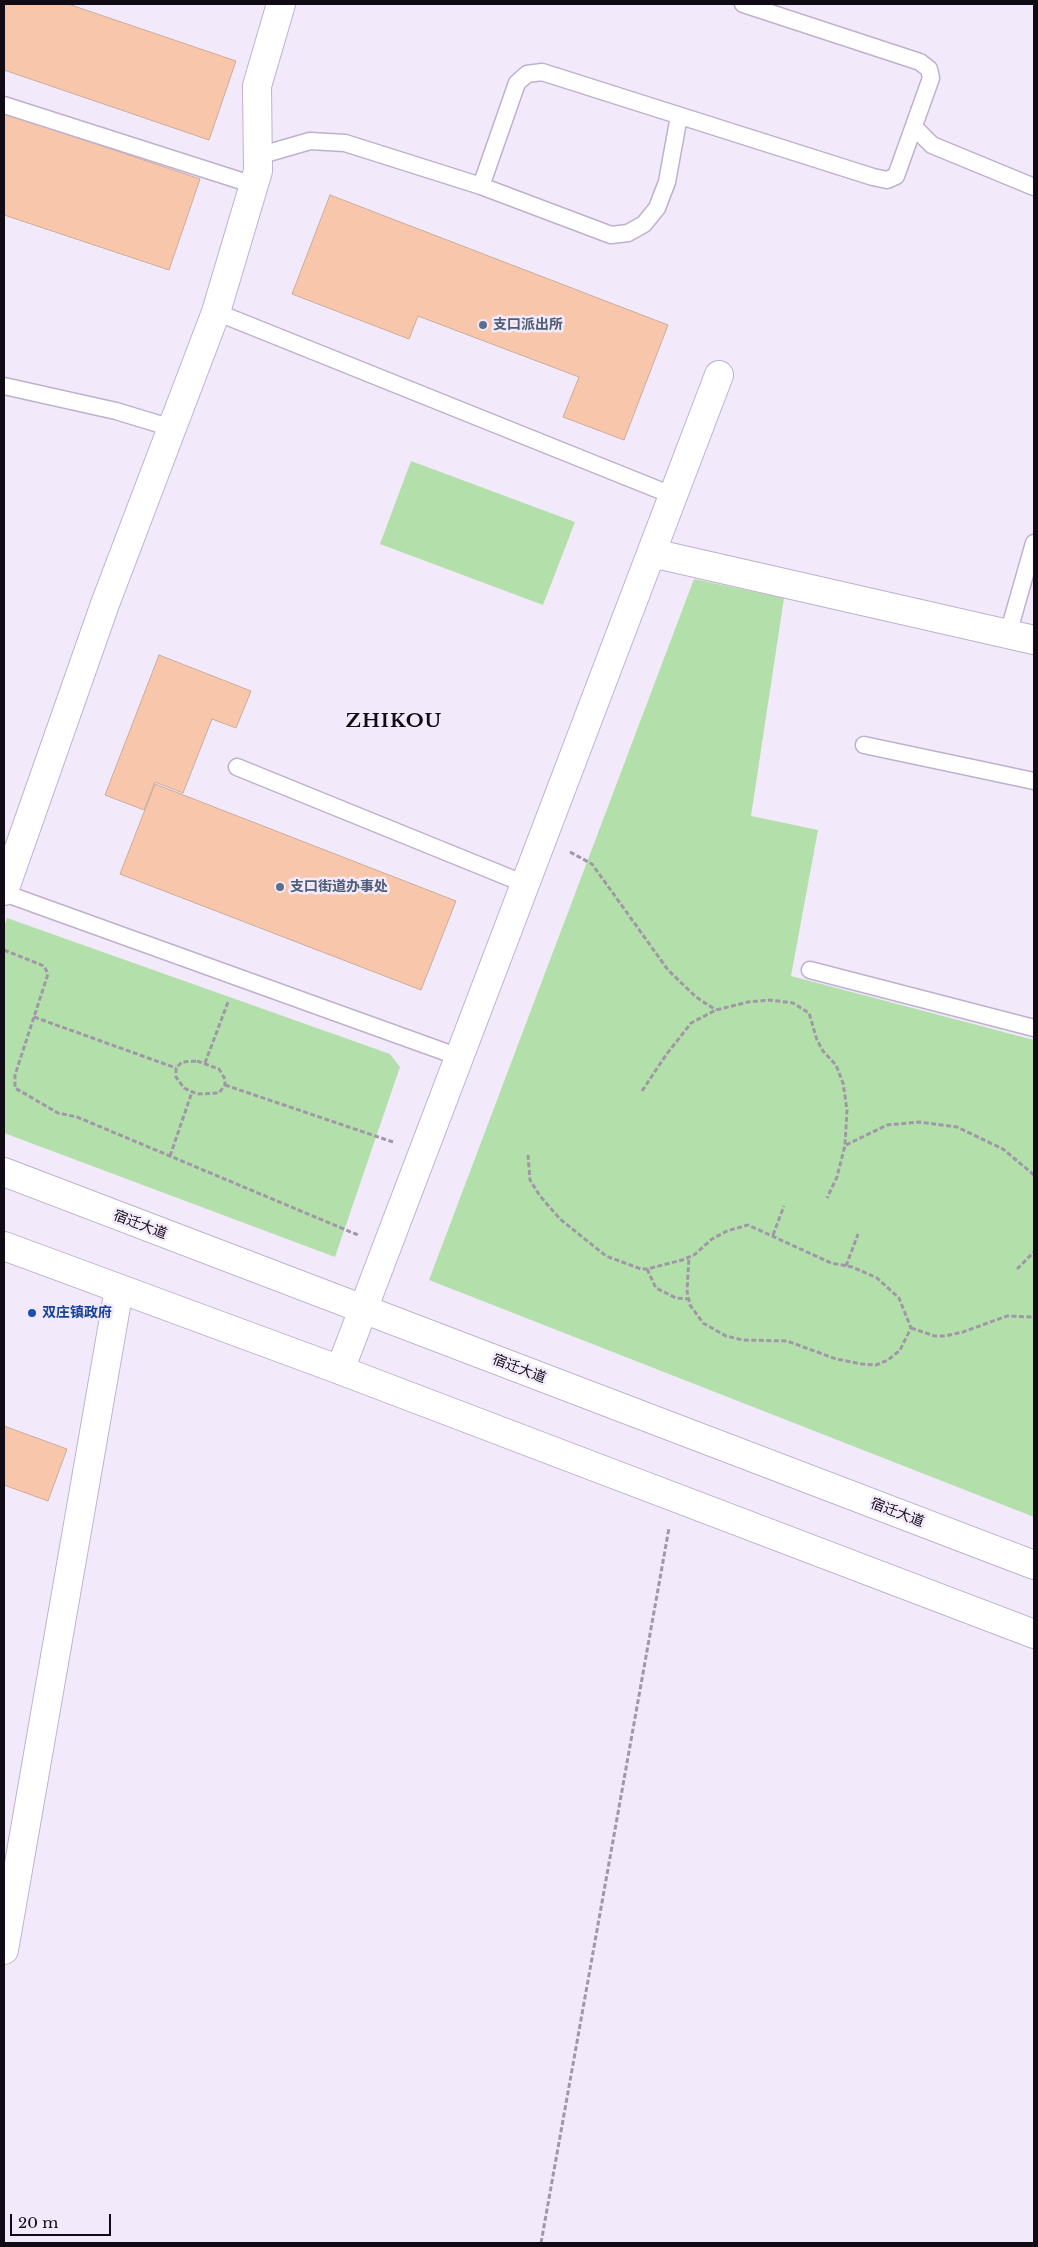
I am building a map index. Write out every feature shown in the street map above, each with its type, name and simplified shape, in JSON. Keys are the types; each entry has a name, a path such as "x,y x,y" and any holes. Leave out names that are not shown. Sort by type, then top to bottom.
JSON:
{"street":[{"path":"4,892 104,604 216,312 258,172 257,86 281,4"},
{"path":"340,1370 720,375"},
{"path":"652,553 1034,640"},
{"name":"宿迁大道","path":"4,1172 362,1310 1034,1564"},
{"path":"4,1246 340,1370 1034,1634"},
{"path":"4,1950 119,1289"}],"lane":[{"path":"481,186 517,84 527,74 542,72 887,180 896,176 915,128 931,78 928,68 920,62 743,4"},
{"path":"4,105 254,185"},
{"path":"258,156 310,140 345,143 481,186 611,235 628,233 644,224 657,208 667,182 679,116"},
{"path":"915,128 932,145 1034,187"},
{"path":"216,312 674,496"},
{"path":"4,386 116,411 172,428"},
{"path":"1008,634 1034,543"},
{"path":"864,745 1034,780"},
{"path":"237,767 526,884"},
{"path":"4,892 459,1057"},
{"path":"810,970 1034,1028"}],"path":[{"path":"544,836 592,864 668,970 696,997 716,1010"},
{"path":"4,950 44,966 48,974 15,1076 15,1088 58,1112 77,1117 386,1248"},
{"path":"205,1063 237,978"},
{"path":"642,1091 666,1055 691,1023 716,1010 748,1002 770,1000 793,1003 809,1013 817,1040 823,1051 836,1065 843,1083 847,1110 846,1145 837,1177 827,1198"},
{"path":"34,1017 176,1068"},
{"path":"196,1061 205,1063 219,1069 225,1085 219,1093 212,1095 192,1092 184,1088 176,1077 176,1068 182,1062 196,1061"},
{"path":"225,1085 423,1152"},
{"path":"170,1156 192,1092"},
{"path":"846,1145 887,1124 919,1122 957,1127 1003,1149 1034,1175"},
{"path":"528,1154 530,1180 540,1196 560,1218 606,1256 641,1269 647,1268 689,1257 712,1239 728,1231 748,1225 774,1235 831,1263 846,1266 877,1278 899,1298 911,1328 900,1350 888,1360 876,1365 836,1359 787,1342 743,1340 726,1336 703,1322 690,1305 687,1291 689,1257"},
{"path":"774,1235 784,1206"},
{"path":"846,1266 858,1234"},
{"path":"1017,1269 1034,1252"},
{"path":"647,1268 656,1288 676,1298 689,1299"},
{"path":"911,1328 935,1336 945,1336 963,1332 1007,1316 1034,1318"},
{"path":"541,2243 675,1497"}],"green space":[{"path":"411,461 575,522 543,605 380,544"},
{"path":"694,579 784,598 751,816 818,830 791,976 1034,1040 1034,1517 429,1280"},
{"path":"7,918 390,1054 400,1067 335,1257 4,1133 4,927"}],"building":[{"path":"4,4 68,4 236,61 209,140 4,70"},
{"path":"4,113 200,179 169,270 4,215"},
{"path":"330,195 668,325 624,440 563,417 579,377 418,316 409,339 292,294"},
{"path":"159,655 251,691 236,728 212,719 183,793 155,782 144,810 105,795"},
{"path":"155,784 456,901 421,990 120,874"},
{"path":"4,1426 67,1449 48,1501 4,1485"}],"place":[{"name":"支口派出所","path":"483,325"},
{"name":"支口街道办事处","path":"280,887"},
{"name":"双庄镇政府","path":"32,1313"}],"district":[{"name":"ZHIKOU","path":"394,722"}]}
